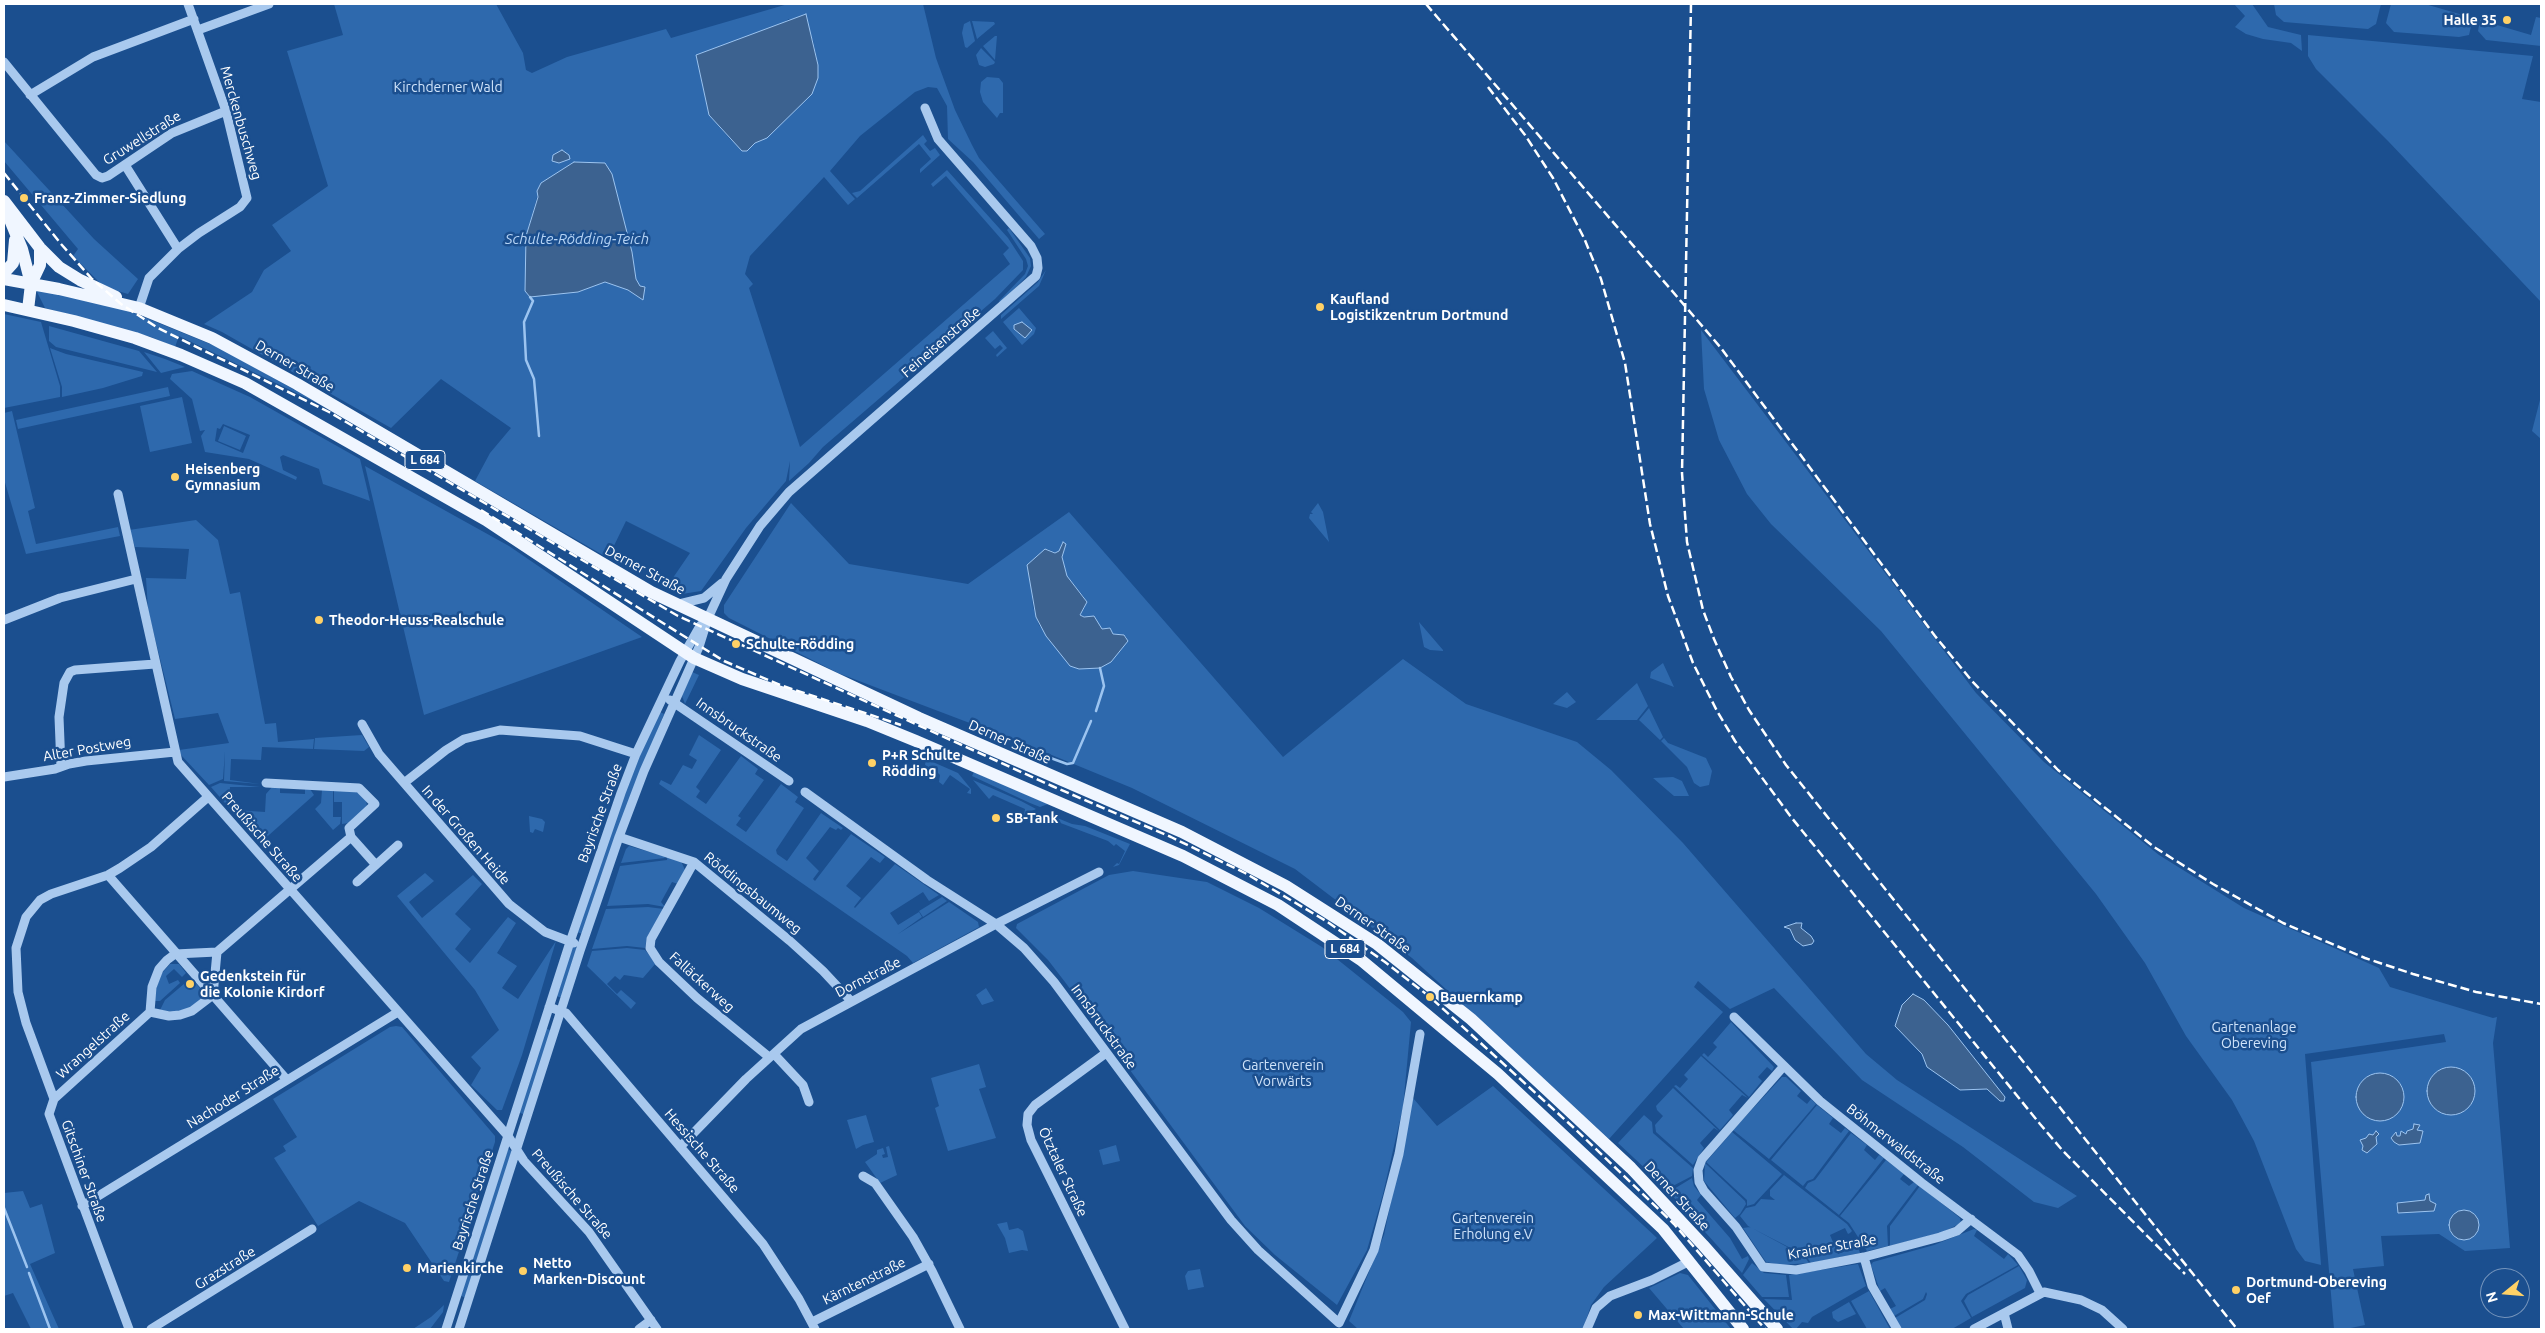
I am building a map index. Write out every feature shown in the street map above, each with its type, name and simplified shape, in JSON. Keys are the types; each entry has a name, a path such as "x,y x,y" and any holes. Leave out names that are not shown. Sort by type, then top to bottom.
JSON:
{"main road":[{"path":"4,201 40,248 70,274 139,308"},
{"path":"4,206 15,233 31,284"},
{"path":"4,272 10,269 15,256 15,233"},
{"path":"4,305 28,310 31,284 38,272 40,248"},
{"path":"4,279 31,284"},
{"name":"L 684","path":"31,284 139,308"},
{"name":"Derner Straße","path":"139,308 174,320 246,356 625,578 950,732 1212,846 1278,882 1347,924 1410,969 1471,1019 1631,1168 1703,1245 1777,1329"},
{"name":"L 684","path":"28,310 135,338 209,366 265,394 449,498 532,550 690,655 742,679 900,735 1183,856 1278,905 1361,960 1455,1036 1636,1202 1690,1261 1743,1329"}],"street":[{"name":"Merckenbuschweg","path":"139,308 149,278 178,249 240,207 247,198 226,111 188,4"},
{"path":"198,30 269,4"},
{"path":"30,95 93,57 194,19"},
{"name":"Gruwellstraße","path":"4,62 96,175 102,178 108,176 172,133 226,111"},
{"name":"Feineisenstraße","path":"708,618 726,579 760,526 789,492 1036,276 1038,268 1037,258 1031,246 938,139 925,108"},
{"path":"125,165 178,249"},
{"name":"Preußische Straße","path":"118,494 178,762 508,1136"},
{"path":"4,620 60,598 136,579"},
{"name":"Feineisenstraße","path":"678,604 704,598 726,579"},
{"name":"Bayrische Straße","path":"459,1329 582,946 619,838 673,702 700,626 708,618"},
{"name":"Bayrische Straße","path":"446,1329 570,942 636,754 663,696 690,655"},
{"path":"61,767 59,717 64,683 70,672 75,670 155,664"},
{"path":"663,696 673,702"},
{"name":"Innsbruckstraße","path":"673,702 789,781"},
{"name":"In der Großen Heide","path":"362,724 375,749 509,904 545,932 570,942"},
{"path":"404,783 464,739 500,730 580,736 636,754"},
{"name":"Alter Postweg","path":"4,777 128,755 175,752"},
{"path":"266,783 359,788 375,804 349,828 351,837 376,865"},
{"name":"Innsbruckstraße","path":"805,792 927,880 996,924 1040,965 1231,1220 1258,1250 1339,1323 1374,1250 1399,1154 1420,1034"},
{"name":"Gitschiner Straße","path":"128,1329 49,1114 54,1099 26,1023 18,992 15,959 20,932 32,908 45,896 108,875 151,847 208,797"},
{"path":"175,954 217,952 351,837"},
{"name":"Röddingsbaumweg","path":"619,838 694,862 796,945 851,1001"},
{"path":"357,882 398,845"},
{"name":"Falläckerweg","path":"694,862 654,934 650,948 659,962 697,998 771,1055 803,1085 809,1102"},
{"name":"Dornstraße","path":"680,1147 771,1055 801,1029 996,924 1099,872"},
{"path":"108,875 287,1080"},
{"path":"570,942 582,946"},
{"path":"214,995 217,952"},
{"name":"Wrangelstraße","path":"54,1099 150,1012 152,987 155,978 159,969 175,954"},
{"name":"Wrangelstraße","path":"150,1012 169,1016 180,1015 192,1011 214,995"},
{"path":"549,1007 562,1011"},
{"name":"Hessische Straße","path":"562,1011 763,1244 786,1278 813,1326"},
{"name":"Nachoder Straße","path":"82,1206 398,1012"},
{"name":"Böhmerwaldstraße","path":"1734,1017 1783,1067 1848,1124 2018,1255 2040,1293"},
{"name":"Ötztaler Straße","path":"1106,1053 1035,1105 1028,1114 1026,1125 1031,1140 1125,1329"},
{"name":"Krainer Straße","path":"1783,1067 1702,1159 1698,1170 1699,1182 1704,1191 1736,1227 1757,1261 1763,1267 1796,1270 1864,1257 1957,1231 1971,1219"},
{"name":"Bayrische Straße","path":"508,1136 517,1150"},
{"name":"Preußische Straße","path":"517,1150 524,1161 589,1232 657,1329"},
{"path":"863,1176 875,1183 913,1238 929,1264 960,1329"},
{"name":"Grazstraße","path":"151,1329 312,1230"},
{"path":"1864,1257 1872,1286 1897,1329"},
{"path":"1588,1329 1596,1308 1610,1296 1652,1280 1690,1261"},
{"name":"Kärntenstraße","path":"813,1326 929,1264"},
{"path":"1974,1329 2040,1293 2059,1293 2102,1310 2123,1329"},
{"path":"2004,1313 2008,1329"},
{"path":"438,1329 450,1317"},
{"path":"639,1329 651,1320"}],"green space":[{"name":"Kirchderner Wald","path":"334,4 496,4 523,53 526,70 532,73 567,57 666,29 671,38 788,4 923,4 936,58 955,110 972,145 979,158 1045,234 1039,239 973,162 948,139 947,106 937,88 928,87 915,92 860,136 830,171 855,199 848,205 824,177 750,256 745,274 753,284 749,288 800,447 1010,264 1003,254 1009,248 946,176 933,187 931,184 947,170 1008,238 1023,261 1023,270 995,299 823,447 789,481 790,461 786,481 746,528 701,591 682,594 666,588 690,553 626,521 608,558 475,481 490,453 511,428 441,379 391,428 222,332 204,324 252,292 264,270 291,251 272,225 328,186 287,51 343,35","holes":["789,19 813,40 818,65 818,78 767,138 755,143 747,151 730,139 709,115 696,55 779,25","546,180 632,252 636,279 643,300 628,290 605,282 578,292 526,236 541,183"]},
{"path":"2234,4 2252,4 2268,27 2301,35 2302,51 2291,43 2263,39 2246,34 2235,27 2245,16"},
{"path":"2274,4 2381,4 2376,24 2368,29 2284,22 2276,15"},
{"path":"2391,4 2425,4 2473,18 2469,35 2459,37 2394,32 2386,23"},
{"path":"2536,17 2541,18 2541,46 2486,40 2478,31 2480,20 2531,35"},
{"path":"970,21 975,41 967,48 965,47 962,33 964,24"},
{"path":"972,21 994,22 995,24 977,39"},
{"path":"2308,35 2533,56 2522,99 2541,102 2541,302 2388,141 2316,69 2308,56"},
{"path":"997,36 995,60 983,46"},
{"path":"981,48 995,62 994,64 985,67 979,65 976,55"},
{"path":"987,77 999,78 1003,83 1003,113 1000,113 997,118 983,102 980,92 981,82"},
{"path":"923,135 927,141 924,144 930,151 935,148 940,155 920,173 920,169 931,159 919,144 857,198 852,193 860,191"},
{"path":"4,141 94,239 138,279 128,294 104,287 73,256 78,249 4,161"},
{"path":"1009,228 1030,258 1031,266 1026,277 1001,303 999,301 1025,274 1028,266 1026,259 1007,230"},
{"path":"1046,270 1039,286 1001,319 1001,315 1038,282"},
{"path":"35,288 124,309 220,348 327,408 179,336 175,347 151,337 45,308"},
{"path":"1019,308 1036,328 1034,334 1022,345 1003,322"},
{"path":"4,314 41,322 60,386 60,397 4,408"},
{"path":"49,326 139,351 157,372 56,347 49,341"},
{"name":"Gartenanlage Obereving","path":"1701,330 1976,693 2044,762 2159,855 2244,908 2379,968 2390,987 2493,1018 2497,1017 2493,1043 2510,1248 2465,1251 2439,1234 2381,1236 2384,1266 2353,1269 2365,1325 2346,1329 2334,1329 2311,1062 2446,1042 2444,1034 2305,1054 2321,1265 2305,1261 2296,1249 2254,1141 2232,1100 2186,1036 2145,963 2096,894 1881,631 1771,524 1747,494 1719,440 1704,389","holes":["2414,1129 2416,1143 2413,1144 2391,1138 2398,1133 2396,1136"]},
{"path":"993,331 1007,348 997,357 996,355 1003,348 1000,345 995,349 985,338"},
{"path":"50,348 66,354 143,372 142,376 103,388 62,397 62,387"},
{"path":"144,352 165,359 185,367 161,373"},
{"path":"192,371 250,397 360,459 370,501 323,484 319,469 283,455 280,457 283,470 297,477 296,480 249,459 205,452 201,436 205,430 200,431 192,399 170,379 172,374","holes":["223,424 250,435 243,453 215,441 217,428 220,429"]},
{"path":"168,387 170,396 18,429 16,420"},
{"path":"2541,396 2541,439 2532,431"},
{"path":"182,397 192,443 150,452 140,406"},
{"path":"12,411 35,508 28,511 36,544 118,527 120,536 26,554 4,479 4,413"},
{"path":"224,426 246,436 240,450 218,441"},
{"path":"365,466 509,546 642,637 424,715"},
{"path":"791,503 849,564 968,584 1069,512 1283,757 1403,659 1466,704 1577,742 1611,770 1683,843 1866,1054 1897,1080 2077,1196 2058,1208 2034,1202 1963,1147 1862,1080 1774,988 1730,1009 1698,981 1694,987 1723,1012 1609,1139 1412,958 1295,869 1132,788 1025,744 838,673 729,618 724,613 724,605","holes":["1066,544 1062,557 1067,576 1084,597 1085,607 1080,615 1086,617 1102,629 1110,628 1113,634 1124,635 1127,638 1111,661 1100,668 1068,663 1039,625 1033,607 1030,574 1047,549 1057,553"]},
{"path":"1318,503 1323,512 1329,542 1309,518"},
{"path":"196,520 218,540 230,594 240,592 265,724 276,723 278,742 314,739 313,749 262,747 261,760 231,759 230,780 260,784 224,781 225,751 223,779 209,785 181,755 179,750 229,743 218,713 175,719 148,610 146,578 186,579 189,549 135,547 129,530"},
{"path":"1419,622 1443,651 1430,650 1424,647"},
{"path":"1663,663 1674,687 1650,678 1651,672"},
{"path":"692,672 699,675 685,704 682,696"},
{"path":"1637,683 1648,706 1637,720 1596,720"},
{"path":"1567,692 1576,702 1567,708 1553,704"},
{"path":"1649,708 1663,737 1660,740 1639,720"},
{"path":"660,712 664,714 625,810 583,934 576,932 634,765"},
{"path":"362,735 369,747 364,751 314,749 315,738"},
{"path":"699,735 721,750 696,787 700,791 696,797 706,804 741,756 758,769 755,774 764,780 738,816 741,818 736,825 746,832 781,784 798,797 795,802 804,808 776,850 777,854 787,861 821,813 843,828 836,830 830,827 806,858 819,871 813,879 815,881 851,834 885,857 880,863 871,857 846,886 861,898 855,908 895,864 939,895 929,901 923,892 890,913 898,925 919,912 922,917 898,934 949,902 978,922 979,927 913,963 907,956 659,784 661,780 671,785 683,765 692,769 697,760 689,755"},
{"path":"1664,738 1668,743 1706,758 1712,771 1709,785 1700,787 1694,783 1687,767 1661,741"},
{"path":"926,759 958,773 971,789 971,794 967,793 970,789 950,775 943,785 939,782 940,775 925,765"},
{"path":"974,772 1048,804 1040,807 1030,803 972,776"},
{"path":"1673,777 1682,781 1689,796 1674,796 1653,778"},
{"path":"973,780 1036,809 1024,815 1025,809 993,795 989,799"},
{"path":"220,783 260,787 230,787 229,803 236,810 265,812 266,794 272,787 280,787 280,793 305,794 305,788 310,789 314,795 260,843 211,787"},
{"path":"322,790 333,790 333,817 341,817 340,824 333,830 315,809 321,803"},
{"path":"334,790 359,792 366,799 367,807 349,823 342,824 342,802 334,802"},
{"path":"1045,813 1130,844 1119,865 1113,867 1117,863 1119,864 1125,851 1116,844 1114,846 1108,841 1042,816"},
{"path":"529,816 542,819 545,822 543,832 535,829 533,833 530,832"},
{"path":"629,846 664,856 665,858 621,863"},
{"path":"667,857 681,861 685,870 678,884 672,882 661,902 665,907 648,904 607,906 620,866 667,860"},
{"name":"Gartenverein Vorwärts","path":"1133,871 1207,882 1259,908 1322,947 1403,1012 1411,1022 1403,1107 1383,1194 1367,1250 1337,1305 1275,1255 1245,1226 1065,982 1048,960 1016,928 1017,924 1109,875"},
{"path":"425,873 434,881 409,902 422,918 473,875 482,884 455,914 471,929 455,949 470,963 508,917 516,923 497,953 517,966 502,988 518,999 556,941 522,1055 502,1110 497,1110 471,1085 481,1068 471,1057 499,1030 475,990 397,896"},
{"path":"942,897 947,901 923,917 919,911"},
{"path":"648,907 664,909 647,938 645,948 627,946 592,949 606,909"},
{"path":"575,946 577,948 562,997 559,997 557,996 572,947"},
{"path":"627,948 645,950 656,963 643,978 624,975 620,980 615,976 607,984 617,994 621,990 636,1003 631,1009 587,966 592,951"},
{"path":"170,964 179,964 186,973 182,977 174,969 166,976 169,984 178,980 180,983 160,1001 154,1001 154,993 162,973"},
{"path":"191,978 201,989 201,999 189,1009 175,1012 160,1010 165,1000"},
{"path":"986,988 994,1001 982,1005 976,995"},
{"path":"1731,1022 1774,1067 1772,1071 1767,1067 1758,1077 1762,1081 1749,1097 1702,1055 1704,1053 1708,1057 1717,1047 1713,1043"},
{"path":"390,1027 402,1027 495,1136 495,1142 449,1282 444,1281 405,1223 359,1201 318,1226 274,1158 286,1151 283,1146 297,1137 273,1099"},
{"path":"545,1028 552,1031 525,1115 518,1112"},
{"path":"1701,1056 1748,1098 1742,1095 1729,1110 1733,1115 1720,1130 1674,1086 1676,1085 1680,1088 1688,1079 1684,1075"},
{"path":"979,1064 986,1087 979,1089 996,1138 948,1151 935,1108 939,1106 931,1078"},
{"path":"1782,1077 1786,1077 1801,1091 1797,1096 1807,1104 1811,1099 1816,1104 1769,1159 1733,1130"},
{"name":"Gartenverein Erholung e.V","path":"1493,1086 1657,1238 1604,1287 1591,1305 1583,1329 1358,1329 1349,1321 1384,1235 1413,1098 1437,1126"},
{"path":"1673,1088 1719,1131 1714,1128 1700,1143 1704,1148 1693,1165 1656,1132 1655,1125 1663,1116 1656,1106"},
{"path":"1817,1105 1833,1118 1829,1124 1841,1133 1845,1128 1849,1131 1813,1179 1807,1181 1803,1186 1771,1160"},
{"path":"866,1115 874,1142 856,1149 847,1120"},
{"path":"1644,1115 1652,1122 1653,1133 1693,1168 1692,1176 1667,1189 1618,1143"},
{"path":"1732,1132 1782,1174 1754,1204 1747,1206 1747,1200 1706,1162"},
{"path":"1851,1133 1867,1145 1864,1150 1875,1160 1879,1155 1884,1158 1839,1215 1805,1188 1808,1183 1815,1180"},
{"path":"1116,1145 1120,1161 1103,1165 1099,1150"},
{"path":"889,1146 897,1175 880,1183 865,1162 877,1154 877,1150 883,1148 885,1154 882,1155 883,1158 888,1157 886,1147"},
{"path":"508,1149 512,1151 466,1298 459,1295"},
{"path":"1886,1160 1904,1174 1900,1179 1909,1186 1914,1182 1918,1185 1887,1226 1888,1246 1867,1251 1849,1223 1840,1216"},
{"path":"1705,1163 1745,1201 1746,1204 1735,1218 1704,1181"},
{"path":"1784,1175 1847,1224 1852,1231 1848,1234 1845,1228 1830,1235 1838,1254 1853,1248 1851,1242 1856,1241 1860,1253 1811,1263 1806,1256 1748,1226 1740,1216 1746,1208 1755,1206 1761,1199 1775,1200 1770,1196 1770,1190"},
{"path":"1692,1178 1694,1186 1701,1195 1697,1200 1730,1238 1742,1259 1748,1256 1749,1259 1742,1273 1669,1192"},
{"path":"1920,1186 1960,1218 1961,1223 1943,1232 1890,1246 1890,1226"},
{"path":"23,1191 30,1208 42,1204 55,1253 30,1264 59,1329 31,1329 13,1293 4,1296 4,1193"},
{"path":"1007,1222 1009,1230 1018,1228 1023,1231 1028,1251 1022,1250 1009,1253 1005,1238 997,1224"},
{"path":"1750,1227 1804,1256 1809,1263 1781,1265 1766,1262 1743,1228"},
{"path":"1974,1229 1977,1230 1974,1236 2004,1259 2008,1254 2018,1265 1966,1294 1961,1301 1971,1318 1952,1329 1902,1329 1895,1318 1925,1300 1927,1294 1926,1292 1923,1299 1894,1316 1890,1309 1896,1306 1885,1288 1880,1291 1871,1265 1873,1262 1934,1245"},
{"path":"1752,1263 1764,1273 1786,1275 1789,1297 1762,1297 1743,1275"},
{"path":"1858,1264 1866,1286 1812,1317 1808,1323 1802,1322 1796,1329 1793,1329 1764,1299 1792,1300 1789,1275"},
{"path":"2019,1266 2027,1280 2025,1288 1972,1317 1964,1301 1968,1295"},
{"path":"1200,1269 1204,1287 1188,1290 1185,1276 1188,1271"},
{"path":"1680,1273 1688,1275 1731,1329 1684,1329 1649,1288"},
{"path":"1869,1291 1890,1329 1867,1329 1851,1301"},
{"path":"1849,1302 1856,1314 1838,1322 1833,1318 1832,1312"},
{"path":"444,1305 443,1312 430,1329 413,1329 431,1317"}],"water":[{"path":"806,14 818,65 818,78 812,94 767,138 755,143 747,151 742,151 709,115 696,55"},
{"path":"562,150 569,155 570,159 559,163 552,161 553,155"},
{"name":"Schulte-Rödding-Teich","path":"574,162 605,163 612,174 632,252 636,279 640,286 645,287 643,300 628,290 605,282 578,292 530,297 525,291 526,236 538,197 537,191 541,183"},
{"path":"1022,322 1032,330 1025,338 1014,329 1014,325"},
{"path":"1063,542 1066,544 1062,557 1067,576 1087,602 1080,615 1084,617 1094,616 1102,629 1110,628 1113,634 1124,635 1128,641 1111,662 1100,668 1079,669 1070,666 1046,636 1036,617 1027,565 1045,549 1055,553 1059,551"},
{"path":"1802,923 1801,928 1814,941 1812,944 1803,946 1795,940 1790,929 1784,927"},
{"path":"1913,994 1924,1000 1948,1025 2005,1097 2004,1101 2000,1101 1987,1089 1960,1090 1927,1067 1922,1054 1895,1026 1902,1005"},
{"path":"2446,1067 2456,1067 2468,1074 2475,1086 2475,1096 2468,1108 2456,1115 2446,1115 2438,1111 2431,1104 2427,1096 2427,1086 2431,1078 2438,1071"},
{"path":"2380,1073 2389,1075 2397,1080 2402,1088 2404,1097 2402,1106 2397,1114 2389,1119 2380,1121 2371,1119 2363,1114 2358,1106 2356,1097 2358,1088 2363,1080 2371,1075"},
{"path":"2414,1124 2420,1125 2417,1130 2423,1131 2420,1143 2399,1145 2391,1138 2396,1132 2397,1136 2400,1136 2401,1131 2406,1134 2407,1131 2413,1129"},
{"path":"2376,1131 2379,1134 2376,1137 2377,1144 2367,1153 2362,1150 2363,1146 2360,1140 2366,1138 2369,1134 2373,1135"},
{"path":"2429,1194 2430,1201 2436,1204 2434,1211 2398,1213 2397,1203 2425,1200 2426,1195"},
{"path":"2464,1210 2470,1211 2478,1219 2478,1231 2470,1239 2464,1240 2458,1239 2450,1231 2449,1225 2450,1219 2458,1211"}],"waterway":[{"path":"530,297 533,301 524,322 526,360 534,379 539,436"},
{"path":"1096,711 1104,686 1100,668"},
{"path":"1026,749 1067,764 1073,763 1091,721"},
{"path":"4,1208 27,1267"},
{"path":"29,1273 50,1329"}],"railway":[{"path":"1426,4 1721,348 1935,636 1972,681 2058,770 2154,847 2213,884 2283,923 2365,958 2413,974 2476,992 2541,1004"},
{"path":"1691,4 1682,473 1687,542 1703,610 1714,639 1731,677 1749,710 1786,765 2237,1329"},
{"path":"1488,87 1525,135 1553,178 1584,238 1601,279 1625,363 1650,524 1668,596 1693,663 1717,711 1735,741 1791,817 2040,1124 2063,1151 2185,1274"},
{"path":"4,173 92,279 121,304 158,328 329,412 678,616 1052,786 1171,837 1245,873 1326,921 1385,962 1430,997 1573,1127 1674,1224 1765,1329"},
{"path":"481,510 724,661 780,685 901,725"}],"place":[{"name":"Halle 35","path":"2507,20"},
{"name":"Franz-Zimmer-Siedlung","path":"24,198"},
{"name":"Kaufland Logistikzentrum Dortmund","path":"1320,307"},
{"name":"Heisenberg Gymnasium","path":"175,477"},
{"name":"Theodor-Heuss-Realschule","path":"319,620"},
{"name":"Schulte-Rödding","path":"736,644"},
{"name":"P+R Schulte Rödding","path":"872,763"},
{"name":"SB-Tank","path":"996,818"},
{"name":"Gedenkstein für die Kolonie Kirdorf","path":"190,984"},
{"name":"Bauernkamp","path":"1430,997"},
{"name":"Marienkirche","path":"407,1268"},
{"name":"Netto Marken-Discount","path":"523,1271"},
{"name":"Dortmund-Obereving Oef","path":"2236,1290"},
{"name":"Max-Wittmann-Schule","path":"1638,1315"}]}
